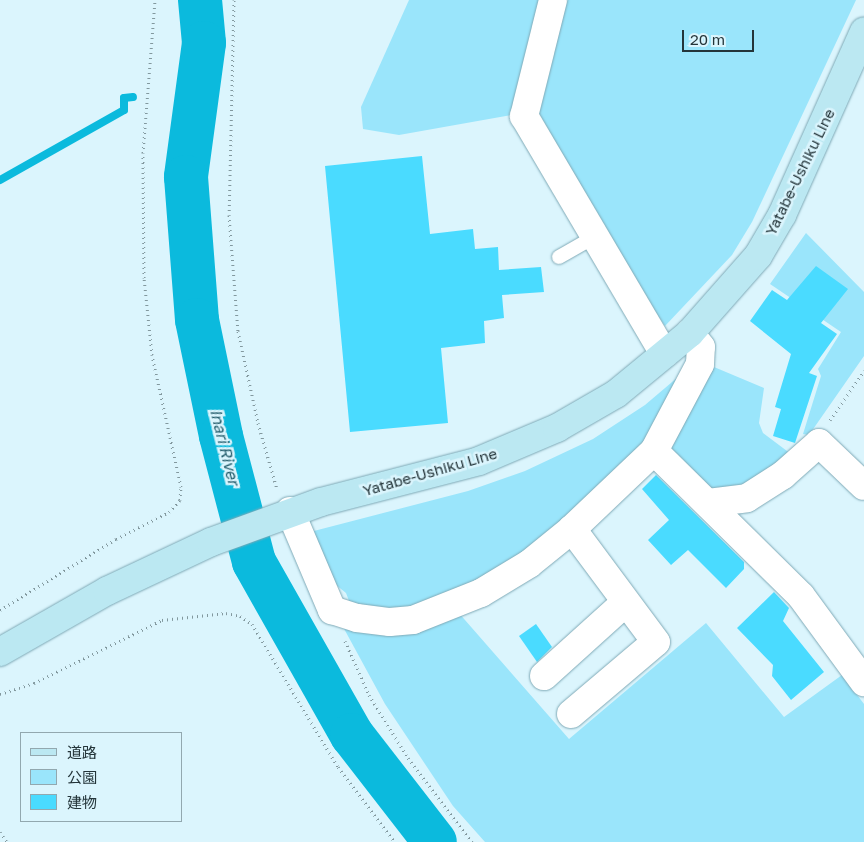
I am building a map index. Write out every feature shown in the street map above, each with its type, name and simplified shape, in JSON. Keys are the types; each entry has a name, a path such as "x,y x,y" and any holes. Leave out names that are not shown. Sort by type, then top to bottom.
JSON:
{"main road":[{"name":"Yatabe-Ushiku Line","path":"0,652 107,591 211,542 285,513 479,461 557,428 616,394 690,333 758,256 782,215 864,32"}],"street":[{"path":"553,0 524,116 664,354"},
{"path":"285,513 332,610 357,618 390,622 413,620 481,593 528,564 572,529 654,451 700,364 701,347 690,333"},
{"path":"708,503 746,498 783,475 819,442 864,486"},
{"path":"654,451 801,596 864,682"},
{"path":"571,714 656,642 572,529"},
{"path":"544,676 626,602"}],"lane":[{"path":"559,257 594,237"}],"path":[{"path":"0,610 116,539 169,512 180,500 181,487 152,356 144,278 143,153 155,0"},
{"path":"234,0 229,206 238,330 258,423 285,513"},
{"path":"819,442 821,431 864,371"},
{"path":"332,610 369,695 408,758 472,842"},
{"path":"0,694 34,682 162,620 226,613 240,616 252,624 338,767 395,842"},
{"path":"0,832 7,842"}],"green space":[{"path":"409,0 540,0 511,115 399,135 363,129 361,107"},
{"path":"561,0 856,0 752,222 732,255 665,326 625,269 535,106"},
{"path":"806,233 864,292 864,356 809,435 803,434 821,376 818,369 841,332 770,284"},
{"path":"714,367 764,388 759,423 763,433 791,454 741,493 711,492 665,450"},
{"path":"685,371 674,398 620,479 518,558 426,607 388,614 351,606 346,593 330,580 310,532 468,491 525,471 593,439 645,405"},
{"path":"458,612 569,739 706,623 784,717 842,675 864,704 864,842 485,842 453,806 385,704 342,625"}],"building":[{"path":"422,156 430,234 473,229 475,249 498,247 499,270 541,267 544,292 502,295 504,318 484,321 485,343 441,348 448,423 350,432 325,166"},
{"path":"816,266 848,289 821,323 837,334 809,373 817,376 795,443 773,436 781,409 775,407 791,354 750,321 772,290 787,300"},
{"path":"656,475 744,562 744,569 726,588 688,550 671,565 648,540 669,520 642,489"},
{"path":"774,592 789,608 783,621 824,672 791,700 772,676 773,665 737,628"},
{"path":"536,624 552,647 537,662 519,636"}],"waterway":[{"name":"Inari River","path":"200,0 204,43 186,177 197,320 221,436 254,562 352,735 435,842"},
{"path":"0,180 124,110 124,98 133,97"}]}
